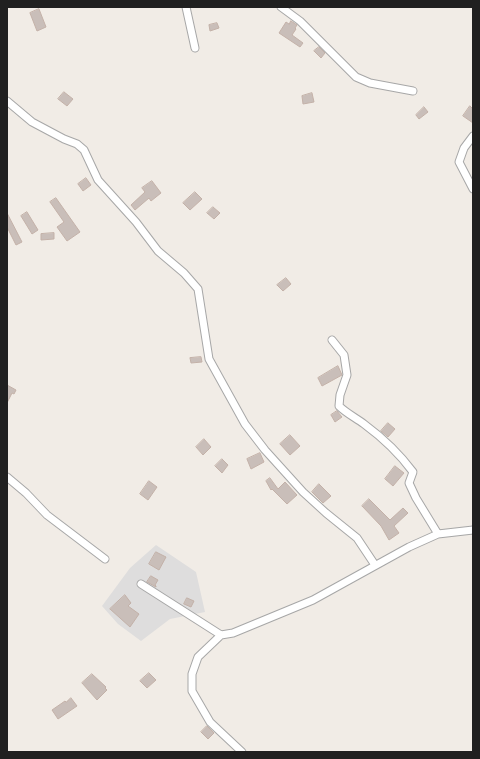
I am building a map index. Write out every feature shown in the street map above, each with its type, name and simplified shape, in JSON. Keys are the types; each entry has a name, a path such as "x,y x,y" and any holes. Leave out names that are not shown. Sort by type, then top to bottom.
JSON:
{"street":[{"path":"186,7 195,48"},
{"path":"281,7 300,21 356,77 370,82 413,91"},
{"path":"7,101 32,122 64,139 77,144 84,150 98,180 136,222 158,251 184,273 198,289 209,358 245,424 265,450 303,492 357,538 375,565"},
{"path":"473,136 464,148 459,162 473,189"},
{"path":"332,340 344,355 348,376 340,396 339,406 344,411 366,425 401,455 412,472 409,483 416,498 438,534"},
{"path":"7,477 26,493 47,515 105,559"},
{"path":"242,752 210,722 192,691 192,674 198,657 221,635 233,633 313,600 409,547 438,534 473,530"},
{"path":"141,584 221,635"}],"shaded area":[{"path":"156,545 196,572 205,612 170,619 141,641 118,624 102,606 130,568"}],"building":[{"path":"39,9 46,27 37,31 30,13"},
{"path":"291,21 297,25 292,35 303,43 300,47 279,33 286,22 289,24"},
{"path":"217,23 219,28 210,31 209,25"},
{"path":"319,47 325,53 321,58 314,51"},
{"path":"64,92 73,99 67,106 58,99"},
{"path":"312,93 314,102 303,104 302,96"},
{"path":"470,106 473,109 473,123 463,116"},
{"path":"424,107 428,112 419,119 416,115"},
{"path":"86,178 91,185 83,191 78,184"},
{"path":"152,181 161,193 151,201 149,198 135,210 131,205 145,192 142,188"},
{"path":"195,192 202,199 190,210 183,203"},
{"path":"56,198 80,232 67,241 57,227 64,222 50,202"},
{"path":"213,207 220,213 214,219 207,213"},
{"path":"27,212 38,230 32,234 21,216"},
{"path":"7,213 22,242 16,245 7,227"},
{"path":"54,233 54,239 41,240 41,234"},
{"path":"286,278 291,284 283,291 277,285"},
{"path":"201,357 202,362 191,363 190,358"},
{"path":"338,366 342,375 322,386 318,378"},
{"path":"7,385 16,390 14,394 12,393 7,403"},
{"path":"337,411 342,417 335,422 331,415"},
{"path":"388,423 395,429 388,437 381,431"},
{"path":"290,435 300,446 290,455 280,444"},
{"path":"204,439 211,447 203,455 196,447"},
{"path":"260,453 264,462 251,469 247,459"},
{"path":"222,459 228,465 222,473 215,466"},
{"path":"395,466 404,473 393,486 385,479"},
{"path":"270,478 278,489 285,482 297,495 287,504 272,489 271,490 266,481"},
{"path":"149,481 157,487 148,500 140,494"},
{"path":"319,484 331,496 323,503 312,492"},
{"path":"369,499 390,520 403,508 408,513 394,526 399,533 389,540 381,526 362,506"},
{"path":"156,552 166,557 159,570 149,564"},
{"path":"151,576 158,580 155,585 156,587 147,582"},
{"path":"125,595 131,603 128,606 139,614 130,627 110,609"},
{"path":"187,598 194,601 191,607 184,604"},
{"path":"149,673 156,680 147,688 140,681"},
{"path":"92,674 106,687 105,688 107,690 97,700 82,683"},
{"path":"71,698 77,706 58,719 52,710"},
{"path":"207,726 214,733 208,739 201,732"}]}
